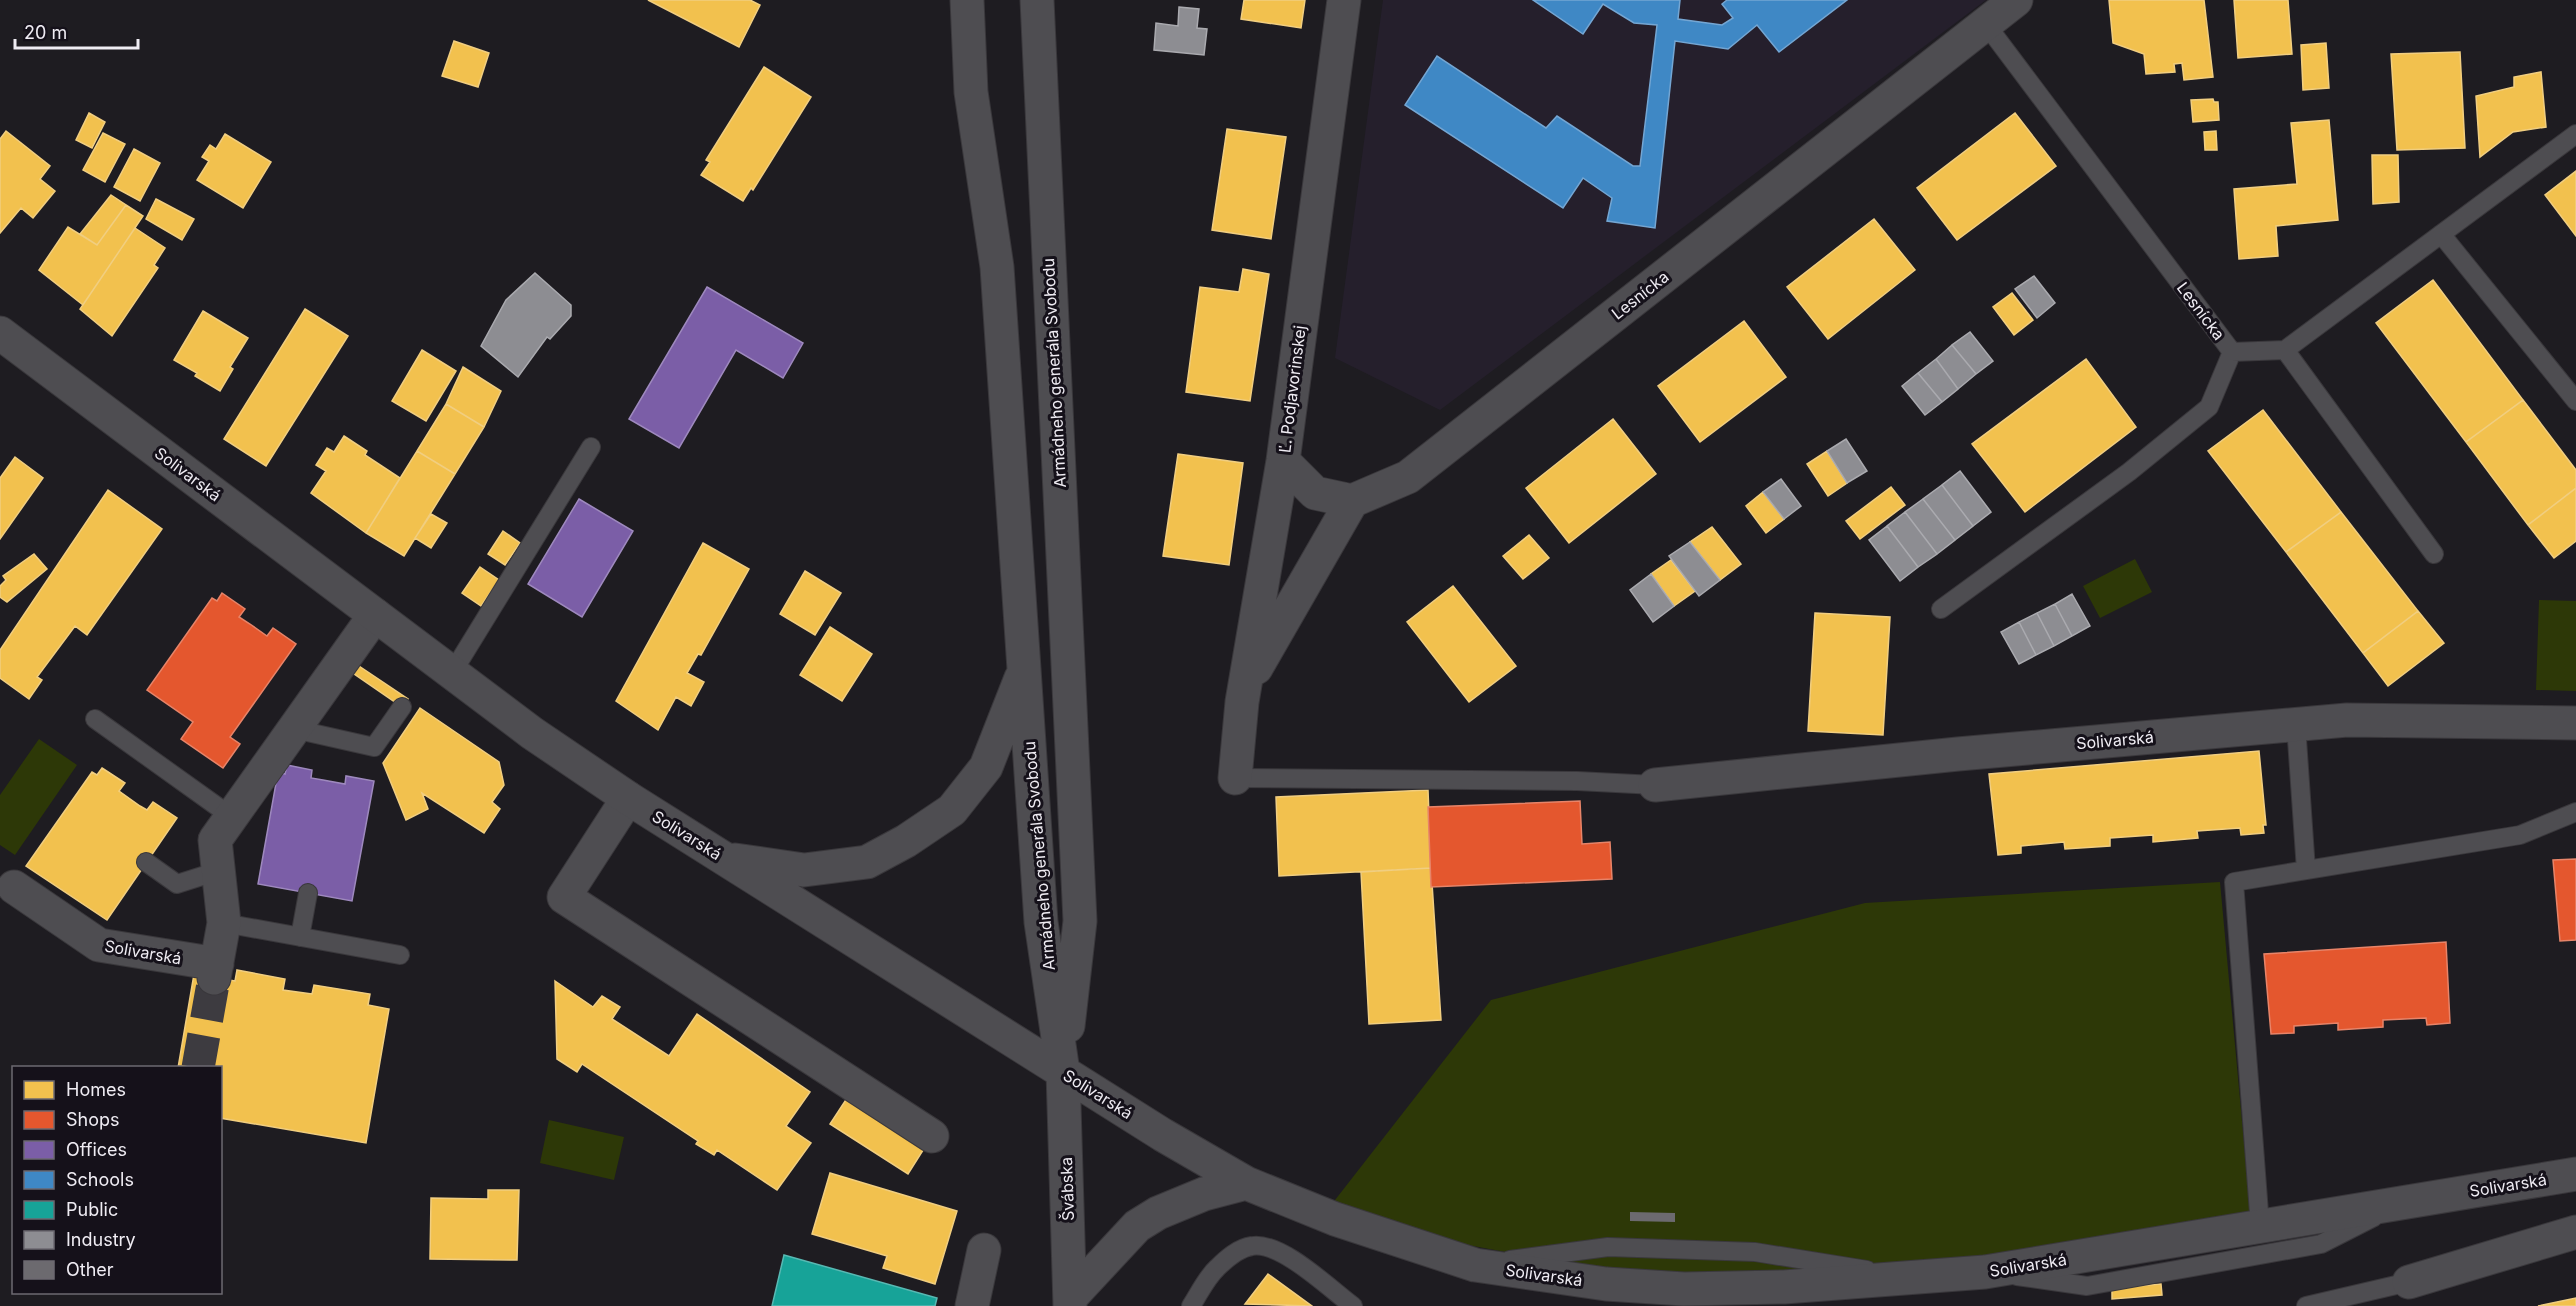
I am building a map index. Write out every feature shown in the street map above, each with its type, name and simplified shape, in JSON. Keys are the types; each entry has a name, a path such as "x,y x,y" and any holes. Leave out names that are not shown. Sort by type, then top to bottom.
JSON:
{"street":[{"name":"Armádneho generála Svobodu","path":"967,0 971,92 997,267 1041,922 1063,1072"},
{"name":"Armádneho generála Svobodu","path":"1037,0 1080,921 1063,1072"},
{"name":"Ľ. Podjavorinskej","path":"1234,778 1245,688 1283,461 1344,0"},
{"name":"Lesnícka","path":"1352,501 1408,477 2016,0"},
{"name":"Solivarská","path":"0,333 532,733 628,798 1163,1135 1246,1183 1335,1219 1475,1264 1606,1284 1684,1289 1784,1287 1985,1272 2576,1174"},
{"path":"1245,688 1352,501 1315,493 1283,461"},
{"name":"Solivarská","path":"14,887 99,945 215,971 224,923 215,840 375,615"},
{"path":"724,858 804,870 867,862 906,841 952,810 986,767 1024,671"},
{"name":"Solivarská","path":"1655,785 1958,754 2347,720 2576,723"},
{"path":"628,798 564,897 932,1136"},
{"name":"Švábska","path":"1063,1072 1070,1302"},
{"path":"1070,1302 1137,1226 1158,1213 1246,1183"},
{"path":"2409,1282 2576,1232"},
{"path":"972,1306 984,1250"}],"lane":[{"name":"Lesnícka","path":"1986,23 2232,352 2285,350"},
{"path":"2434,554 2285,350 2576,134"},
{"path":"2441,234 2576,401"},
{"path":"1941,609 2129,472 2209,407 2232,352"},
{"path":"452,673 591,447"},
{"path":"294,729 374,747 402,707"},
{"path":"95,719 232,817"},
{"path":"2296,725 2306,870"},
{"path":"1234,778 1577,781 1655,785"},
{"path":"2260,1226 2234,882 2520,836 2576,813"},
{"path":"146,862 177,884 218,871"},
{"path":"300,937 308,893"},
{"path":"224,923 400,955"},
{"path":"1985,1272 2087,1286 2321,1244 2403,1203"},
{"path":"1191,1306 1215,1269 1235,1252 1252,1245 1270,1248 1286,1255 1353,1306"},
{"path":"2306,1306 2409,1282"}],"shaded area":[{"path":"1383,0 1986,0 1440,410 1335,358"}],"green space":[{"path":"2135,559 2152,592 2100,618 2083,586"},
{"path":"2539,600 2576,601 2576,691 2536,690"},
{"path":"39,739 77,765 15,855 0,845 0,795"},
{"path":"2220,882 2251,1219 1885,1271 1619,1273 1321,1218 1491,1000 1865,903"},
{"path":"549,1120 624,1137 614,1180 540,1163"}],"building: Homes":[{"path":"648,0 750,0 760,5 739,47"},
{"path":"1244,0 1305,0 1301,28 1241,19"},
{"path":"2109,0 2204,0 2213,77 2184,80 2182,63 2174,64 2175,72 2146,74 2144,54 2113,43"},
{"path":"2234,0 2288,0 2292,54 2238,58"},
{"path":"454,41 489,53 478,87 442,76"},
{"path":"2326,43 2329,88 2303,90 2301,45"},
{"path":"2460,52 2465,148 2397,150 2391,54"},
{"path":"764,67 811,97 753,190 751,188 743,201 701,175 710,162 706,160"},
{"path":"2541,72 2546,127 2513,132 2480,157 2476,96 2514,87 2514,77"},
{"path":"2213,99 2214,102 2218,102 2219,120 2193,122 2191,100"},
{"path":"89,113 105,122 92,148 76,140"},
{"path":"2015,113 2056,166 1957,240 1917,188"},
{"path":"2329,120 2338,220 2276,226 2278,256 2239,259 2234,189 2297,184 2291,123"},
{"path":"1227,129 1286,137 1271,239 1212,230"},
{"path":"6,131 50,166 40,179 55,191 33,218 21,208 0,233 0,139"},
{"path":"2216,131 2217,150 2205,150 2204,132"},
{"path":"103,133 125,144 105,182 83,170"},
{"path":"225,134 271,162 243,208 197,180 209,161 202,157 210,145 216,149"},
{"path":"134,149 160,163 140,201 114,187"},
{"path":"2372,155 2398,155 2399,202 2373,204"},
{"path":"2576,171 2576,236 2545,195"},
{"path":"111,195 126,205 97,245 80,234"},
{"path":"156,199 194,219 182,240 146,219"},
{"path":"126,205 143,216 83,305 39,270 68,227 97,245"},
{"path":"1874,219 1915,270 1828,339 1787,287"},
{"path":"135,228 165,248 154,265 158,268 112,336 80,309"},
{"path":"1243,269 1269,274 1250,401 1186,392 1200,287 1239,292"},
{"path":"2433,280 2523,400 2466,442 2376,323"},
{"path":"2012,293 2033,320 2014,335 1993,307"},
{"path":"305,309 348,336 266,466 224,439"},
{"path":"203,311 248,338 230,367 233,369 220,391 195,376 197,373 174,360"},
{"path":"1744,321 1786,377 1700,442 1658,386"},
{"path":"422,350 456,371 426,421 392,401"},
{"path":"2086,359 2136,427 2025,512 1972,444"},
{"path":"463,367 501,391 484,427 446,404"},
{"path":"2523,400 2576,470 2576,488 2528,525 2466,442"},
{"path":"446,404 484,427 455,474 417,451"},
{"path":"2263,410 2341,512 2286,552 2208,451"},
{"path":"1613,419 1656,474 1569,543 1526,488"},
{"path":"344,436 367,451 365,455 400,478 366,533 311,493 326,471 316,465 327,448 334,452"},
{"path":"417,451 455,474 404,556 366,533"},
{"path":"1827,451 1847,483 1828,496 1807,464"},
{"path":"1178,454 1243,463 1229,565 1163,556"},
{"path":"15,457 43,478 0,539 0,478"},
{"path":"1891,487 1905,505 1860,539 1846,521"},
{"path":"2576,488 2576,541 2554,558 2528,525"},
{"path":"108,490 162,529 87,635 75,626 37,677 42,680 29,699 0,678 0,650"},
{"path":"1763,492 1784,519 1766,533 1746,506"},
{"path":"2341,512 2418,611 2363,653 2286,552"},
{"path":"431,514 447,523 431,548 415,538"},
{"path":"1712,527 1741,564 1720,580 1690,542"},
{"path":"503,531 520,543 505,565 488,554"},
{"path":"1529,535 1549,558 1523,579 1503,556"},
{"path":"703,543 749,569 701,655 698,654 687,673 704,682 691,706 676,697 658,730 616,701"},
{"path":"34,554 47,569 7,602 0,597 0,586 6,580 3,576"},
{"path":"1671,560 1695,591 1674,606 1651,574"},
{"path":"480,567 499,580 481,606 462,593"},
{"path":"805,571 841,593 815,635 780,614"},
{"path":"1453,586 1516,666 1469,702 1407,622"},
{"path":"2418,611 2444,643 2388,686 2363,653"},
{"path":"1815,613 1890,617 1883,735 1808,731"},
{"path":"830,627 872,654 842,701 800,675"},
{"path":"353,662 408,699 402,707 347,669"},
{"path":"420,708 499,762 504,785 492,802 500,809 484,833 422,793 428,809 406,820 383,763"},
{"path":"2259,751 2266,825 2263,825 2264,833 2241,835 2240,828 2197,831 2198,838 2153,842 2153,835 2110,838 2110,846 2065,849 2064,842 2021,846 2021,853 1998,855 1989,774"},
{"path":"102,768 125,783 119,791 140,806 147,810 153,802 177,818 107,920 26,866 92,772 97,775"},
{"path":"1428,790 1431,868 1279,876 1276,797"},
{"path":"1431,868 1441,1020 1369,1024 1361,872"},
{"path":"237,970 285,979 283,990 312,994 314,985 370,994 368,1005 389,1009 366,1143 222,1118 222,1066 178,1066 194,974 235,981"},
{"path":"555,981 593,1007 602,996 620,1007 612,1019 669,1056 697,1014 810,1092 786,1126 811,1143 777,1190 717,1150 714,1155 696,1144 698,1141 582,1064 577,1072 557,1059"},
{"path":"855,1086 932,1136 908,1174 830,1124"},
{"path":"830,1173 957,1211 935,1284 883,1268 887,1256 812,1234"},
{"path":"488,1190 519,1190 517,1260 430,1259 431,1198 488,1199"},
{"path":"1268,1274 1312,1306 1245,1304"},
{"path":"2161,1284 2162,1295 2112,1299 2112,1288"},
{"path":"2576,1298 2576,1306 2538,1306"}],"building: Shops":[{"path":"222,593 245,609 239,617 267,636 273,628 296,644 230,737 240,744 223,768 181,739 193,722 147,690 212,598 217,601"},
{"path":"1580,801 1582,844 1610,842 1612,879 1431,887 1428,807"},
{"path":"2576,859 2576,940 2560,941 2553,860"},
{"path":"2446,942 2450,1023 2427,1025 2426,1018 2383,1020 2383,1027 2338,1030 2338,1023 2294,1026 2294,1033 2271,1034 2264,954"}],"building: Offices":[{"path":"707,287 803,343 783,378 736,350 679,448 629,419"},
{"path":"579,499 633,531 582,617 528,584"},
{"path":"287,765 312,770 311,778 345,784 346,776 374,781 352,901 258,884 278,772 285,774"}],"building: Schools":[{"path":"1533,0 1680,0 1678,19 1722,25 1733,18 1722,4 1727,0 1847,0 1779,52 1757,25 1728,49 1675,41 1655,228 1607,221 1612,198 1583,178 1563,208 1405,105 1437,56 1546,128 1557,116 1633,166 1640,166 1657,25 1634,23 1603,4 1583,34"}],"building: Public":[{"path":"784,1255 937,1298 935,1306 772,1306"}],"building: Industry":[{"path":"1179,7 1199,9 1197,28 1207,29 1204,55 1154,50 1156,23 1178,26"},
{"path":"535,273 571,305 571,316 550,339 547,337 518,377 481,346 506,300"},
{"path":"2034,276 2055,303 2037,318 2015,289"},
{"path":"1970,332 1993,361 1976,374 1952,345"},
{"path":"1952,345 1976,374 1958,389 1936,359"},
{"path":"1936,359 1958,389 1942,402 1918,373"},
{"path":"1918,373 1942,402 1925,415 1902,386"},
{"path":"1846,439 1867,471 1847,483 1827,451"},
{"path":"1960,471 1991,512 1973,526 1942,485"},
{"path":"1781,479 1801,506 1784,519 1763,492"},
{"path":"1942,485 1973,526 1955,540 1923,499"},
{"path":"1923,499 1955,540 1937,554 1905,512"},
{"path":"1905,512 1937,554 1918,567 1887,526"},
{"path":"1887,526 1918,567 1900,581 1869,540"},
{"path":"1690,542 1720,580 1699,596 1669,556"},
{"path":"1651,574 1674,606 1653,622 1630,590"},
{"path":"2072,594 2090,626 2072,636 2055,604"},
{"path":"2055,604 2072,636 2054,646 2037,613"},
{"path":"2037,613 2054,646 2036,655 2019,622"},
{"path":"2019,622 2036,655 2019,664 2001,632"}],"building: Other":[{"path":"1630,1212 1675,1213 1675,1222 1630,1221"}],"tunnel":[{"path":"198,1066 214,978"}]}
